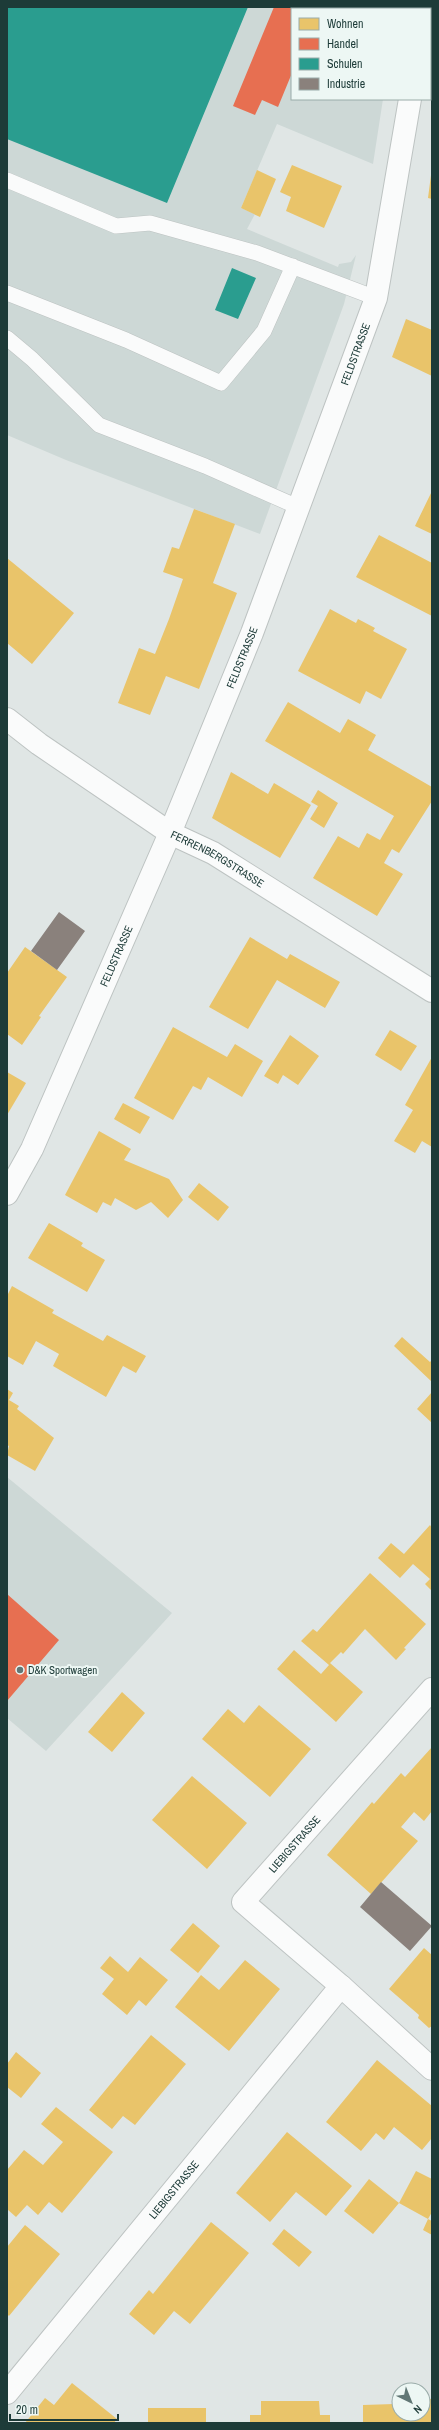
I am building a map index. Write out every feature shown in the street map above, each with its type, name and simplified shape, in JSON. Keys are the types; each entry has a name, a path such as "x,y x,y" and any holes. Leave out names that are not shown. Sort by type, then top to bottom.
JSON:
{"street":[{"name":"FELDSTRASSE","path":"7,1194 32,1149 170,833 252,633 376,298 410,100"},
{"name":"FERRENBERGSTRASSE","path":"7,719 39,744 170,833 213,854 432,991"},
{"name":"LIEBIGSTRASSE","path":"432,1689 243,1902 341,1986 432,2069"},
{"name":"LIEBIGSTRASSE","path":"7,2393 341,1986"}],"lane":[{"path":"7,180 116,226 150,223 257,253 376,298"},
{"path":"7,293 126,340 221,383 264,331 293,266"},
{"path":"7,338 32,359 99,425 205,466 298,507"}],"shaded area":[{"path":"7,7 397,7 291,8 291,100 383,100 373,164 277,124 241,208 255,214 247,229 338,267 339,264 351,262 356,255 344,304 260,534 66,460 7,435"},
{"path":"7,1477 172,1613 46,1751 7,1718"}],"building: Wohnen":[{"path":"292,165 342,186 324,228 286,211 291,197 280,192"},
{"path":"257,170 276,179 260,217 241,208"},
{"path":"432,175 432,199 428,198"},
{"path":"406,319 432,330 432,376 392,357"},
{"path":"432,491 432,534 415,526"},
{"path":"194,509 235,524 213,583 237,593 199,689 166,676 150,715 118,703 139,648 155,654 169,619 183,579 163,572 172,547 179,549"},
{"path":"379,535 432,563 432,616 356,577"},
{"path":"7,558 74,613 32,664 7,643"},
{"path":"330,609 356,623 358,619 375,628 373,631 407,649 381,699 366,691 360,704 298,671"},
{"path":"288,702 340,733 348,719 376,735 368,750 432,787 432,801 399,853 392,849 384,863 403,874 377,916 313,878 338,836 359,848 367,833 380,840 394,816 265,741"},
{"path":"231,772 268,794 274,783 311,805 280,858 212,818"},
{"path":"318,790 338,803 324,828 310,819 318,806 311,802"},
{"path":"250,937 287,959 290,954 340,982 325,1008 277,980 248,1029 209,1007"},
{"path":"25,947 67,977 39,1016 41,1017 22,1045 7,1034 7,973"},
{"path":"173,1027 227,1057 235,1044 263,1061 242,1097 208,1077 201,1090 193,1086 173,1120 134,1098"},
{"path":"390,1030 417,1046 401,1071 375,1055"},
{"path":"290,1035 319,1056 298,1085 283,1075 278,1084 264,1076"},
{"path":"432,1057 432,1147 422,1141 415,1153 394,1141 413,1110 405,1105"},
{"path":"7,1072 26,1083 7,1115"},
{"path":"123,1103 150,1117 140,1134 114,1119"},
{"path":"99,1131 131,1149 124,1160 169,1179 183,1200 168,1218 151,1202 136,1210 115,1198 111,1206 103,1202 97,1213 65,1195"},
{"path":"199,1183 229,1207 218,1221 188,1197"},
{"path":"49,1223 83,1243 81,1246 105,1260 87,1292 28,1258"},
{"path":"12,1286 54,1310 52,1313 103,1341 107,1335 146,1356 136,1373 123,1366 106,1397 53,1366 59,1354 36,1341 23,1365 7,1356 7,1296"},
{"path":"402,1337 430,1362 432,1360 432,1382 394,1346"},
{"path":"7,1389 13,1393 9,1400 19,1406 17,1409 54,1438 35,1471 7,1455 9,1446 7,1445"},
{"path":"432,1392 432,1423 417,1409"},
{"path":"430,1525 432,1528 432,1591 425,1584 430,1579 413,1564 400,1578 378,1558 391,1543 404,1554"},
{"path":"370,1573 426,1624 404,1648 406,1649 396,1660 365,1629 343,1654 341,1652 330,1663 363,1692 336,1722 277,1669 294,1650 321,1674 329,1665 301,1641 313,1629 317,1632"},
{"path":"122,1692 145,1713 112,1752 88,1732"},
{"path":"259,1705 311,1749 270,1797 202,1739 228,1709 244,1723"},
{"path":"432,1747 432,1811 424,1821 414,1812 401,1827 418,1841 371,1894 327,1855 372,1802 374,1804 401,1773 405,1777"},
{"path":"192,1776 247,1823 207,1869 152,1820"},
{"path":"193,1923 220,1946 198,1973 170,1950"},
{"path":"424,1948 432,1955 432,2026 429,2028 418,2018 419,2015 389,1989"},
{"path":"110,1956 128,1972 140,1957 168,1980 146,2006 139,2000 127,2015 102,1994 114,1979 100,1968"},
{"path":"245,1960 280,1989 229,2051 175,2007 201,1975 219,1990"},
{"path":"151,2035 186,2064 135,2125 123,2116 112,2129 89,2110"},
{"path":"16,2052 41,2073 21,2098 7,2087 7,2064"},
{"path":"377,2060 432,2106 432,2138 422,2150 394,2127 384,2140 376,2133 361,2151 326,2122"},
{"path":"56,2107 113,2152 62,2213 49,2202 38,2215 27,2205 16,2217 7,2209 7,2170 24,2150 43,2165 63,2142 41,2124"},
{"path":"287,2132 352,2186 326,2216 296,2192 270,2222 236,2193"},
{"path":"416,2171 432,2179 432,2212 428,2219 399,2203"},
{"path":"369,2179 399,2203 373,2234 344,2211"},
{"path":"428,2219 432,2221 432,2235 423,2230"},
{"path":"211,2222 249,2253 190,2324 174,2311 154,2335 129,2314 149,2290 153,2294"},
{"path":"25,2225 60,2254 9,2316 7,2314 7,2247"},
{"path":"284,2229 312,2252 299,2267 272,2244"},
{"path":"72,2383 117,2419 114,2423 25,2423 45,2398 54,2405"},
{"path":"432,2399 432,2423 363,2423 363,2405 391,2404 391,2422 431,2422"},
{"path":"261,2401 319,2401 320,2415 330,2415 330,2423 250,2423 250,2415 261,2415"},
{"path":"148,2408 206,2408 206,2423 148,2423"}],"building: Handel":[{"path":"274,7 319,7 291,8 291,75 278,107 262,100 255,115 233,106"},
{"path":"346,7 398,7 398,8"},
{"name":"D&K Sportwagen","path":"7,1594 59,1640 7,1701"}],"building: Schulen":[{"path":"7,7 248,7 167,203 7,139"},
{"path":"232,268 256,278 238,319 215,310"}],"building: Industrie":[{"path":"59,912 85,931 57,970 31,951"},
{"path":"381,1882 432,1926 410,1951 360,1907"}],"place":[{"name":"D&K Sportwagen","path":"20,1670"}]}
